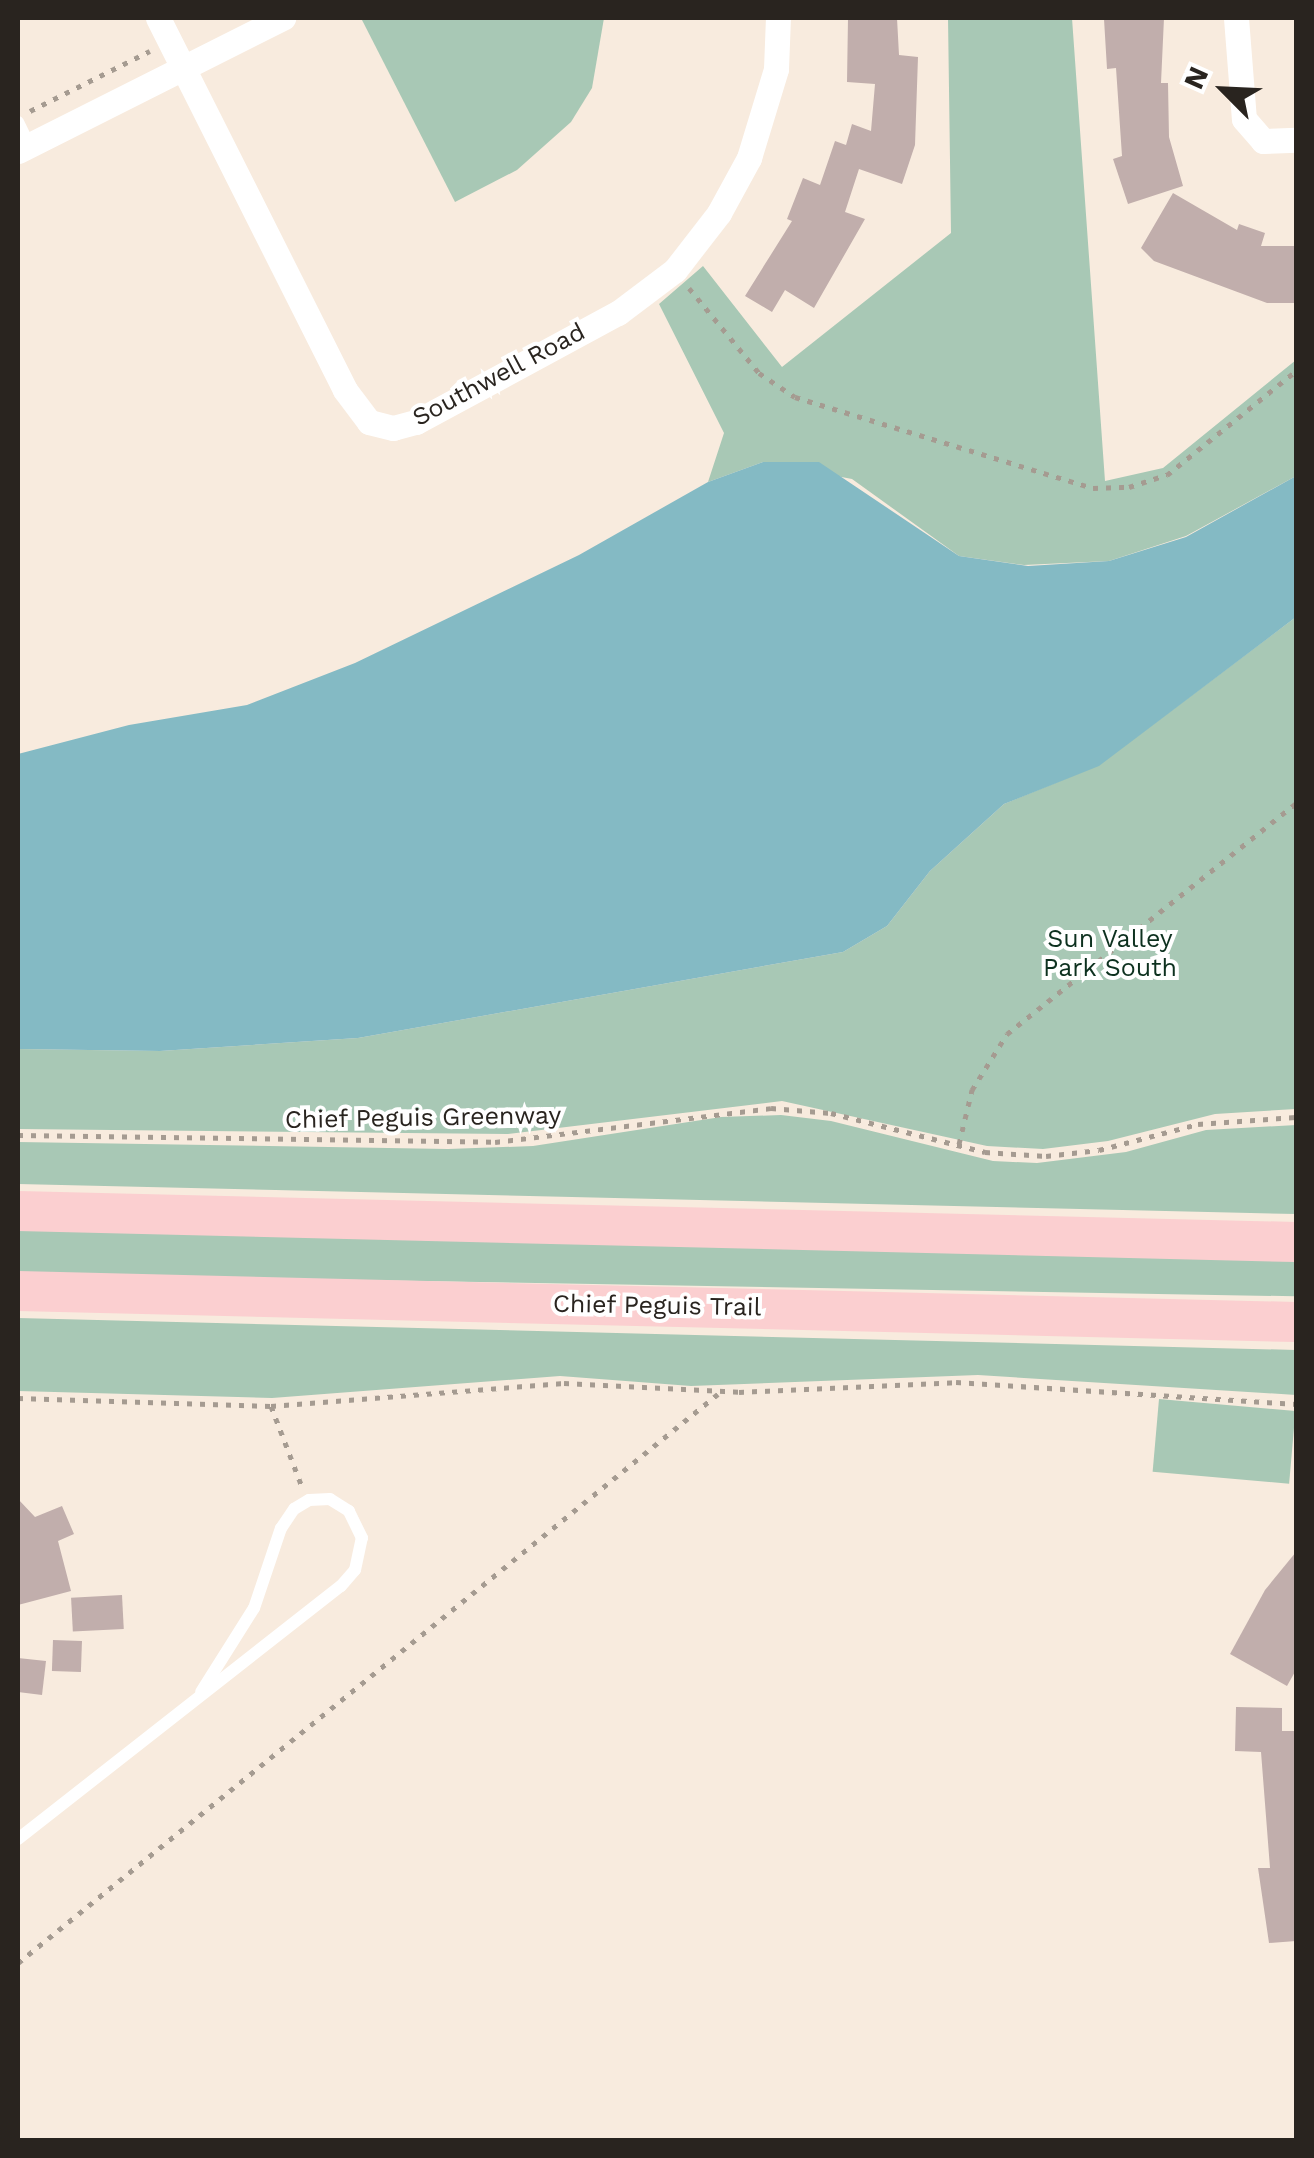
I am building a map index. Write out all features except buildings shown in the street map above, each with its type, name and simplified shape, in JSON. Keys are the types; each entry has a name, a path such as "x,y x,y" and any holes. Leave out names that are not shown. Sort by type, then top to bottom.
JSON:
{"main road":[{"path":"18,1211 1296,1242"},
{"name":"Chief Peguis Trail","path":"18,1291 1296,1322"}],"street":[{"path":"158,18 183,68"},
{"path":"20,134 183,68 283,18"},
{"name":"Southwell Road","path":"183,68 345,390 369,422 394,428 416,422 618,313 674,270 720,213 749,158 776,69 778,18"},
{"path":"1236,18 1244,120 1263,141 1296,140"}],"lane":[{"path":"18,1840 201,1692 285,1634 354,1570 362,1538 358,1524 330,1499 309,1500 281,1528 254,1608 201,1692"}],"path":[{"path":"20,134 170,42"},
{"path":"674,270 774,386 1093,488 1129,487 1167,474 1296,372"},
{"path":"959,1144 972,1090 1006,1034 1296,803"},
{"name":"Chief Peguis Greenway","path":"18,1134 495,1142 772,1108 830,1113 1004,1154 1075,1154 1198,1124 1296,1117"},
{"path":"18,1398 271,1406 564,1383 720,1392 1044,1383 1296,1404"},
{"path":"18,1963 720,1392"},
{"path":"271,1406 309,1500"}],"green space":[{"path":"604,18 592,88 571,122 517,170 455,202 362,20"},
{"path":"948,18 1072,18 1105,481 1163,468 1296,360 1296,476 1186,536 1109,561 1024,565 959,556 852,479 763,462 708,482 724,433 659,304 703,266 782,367 951,233"},
{"name":"Sun Valley Park South","path":"1296,617 1296,1109 1215,1114 1108,1141 1043,1149 987,1146 782,1101 508,1134 18,1129 18,1049 160,1051 358,1038 843,952 887,926 930,871 1004,804 1099,765"},
{"path":"781,1115 831,1121 993,1161 1037,1163 1126,1152 1206,1130 1296,1125 1296,1214 18,1184 18,1142 448,1149 533,1146 721,1117"},
{"path":"18,1226 1296,1248 1295,1296 18,1274"},
{"path":"18,1318 1296,1350 1296,1395 978,1375 691,1386 560,1376 272,1398 18,1391"},
{"path":"1159,1399 1295,1411 1289,1484 1153,1472"}],"water":[{"path":"763,462 819,462 959,556 1028,566 1109,561 1186,537 1296,476 1296,617 1099,766 1004,804 930,871 887,926 843,952 358,1038 160,1051 18,1049 18,754 129,725 247,705 355,663 579,555 708,482"}]}
